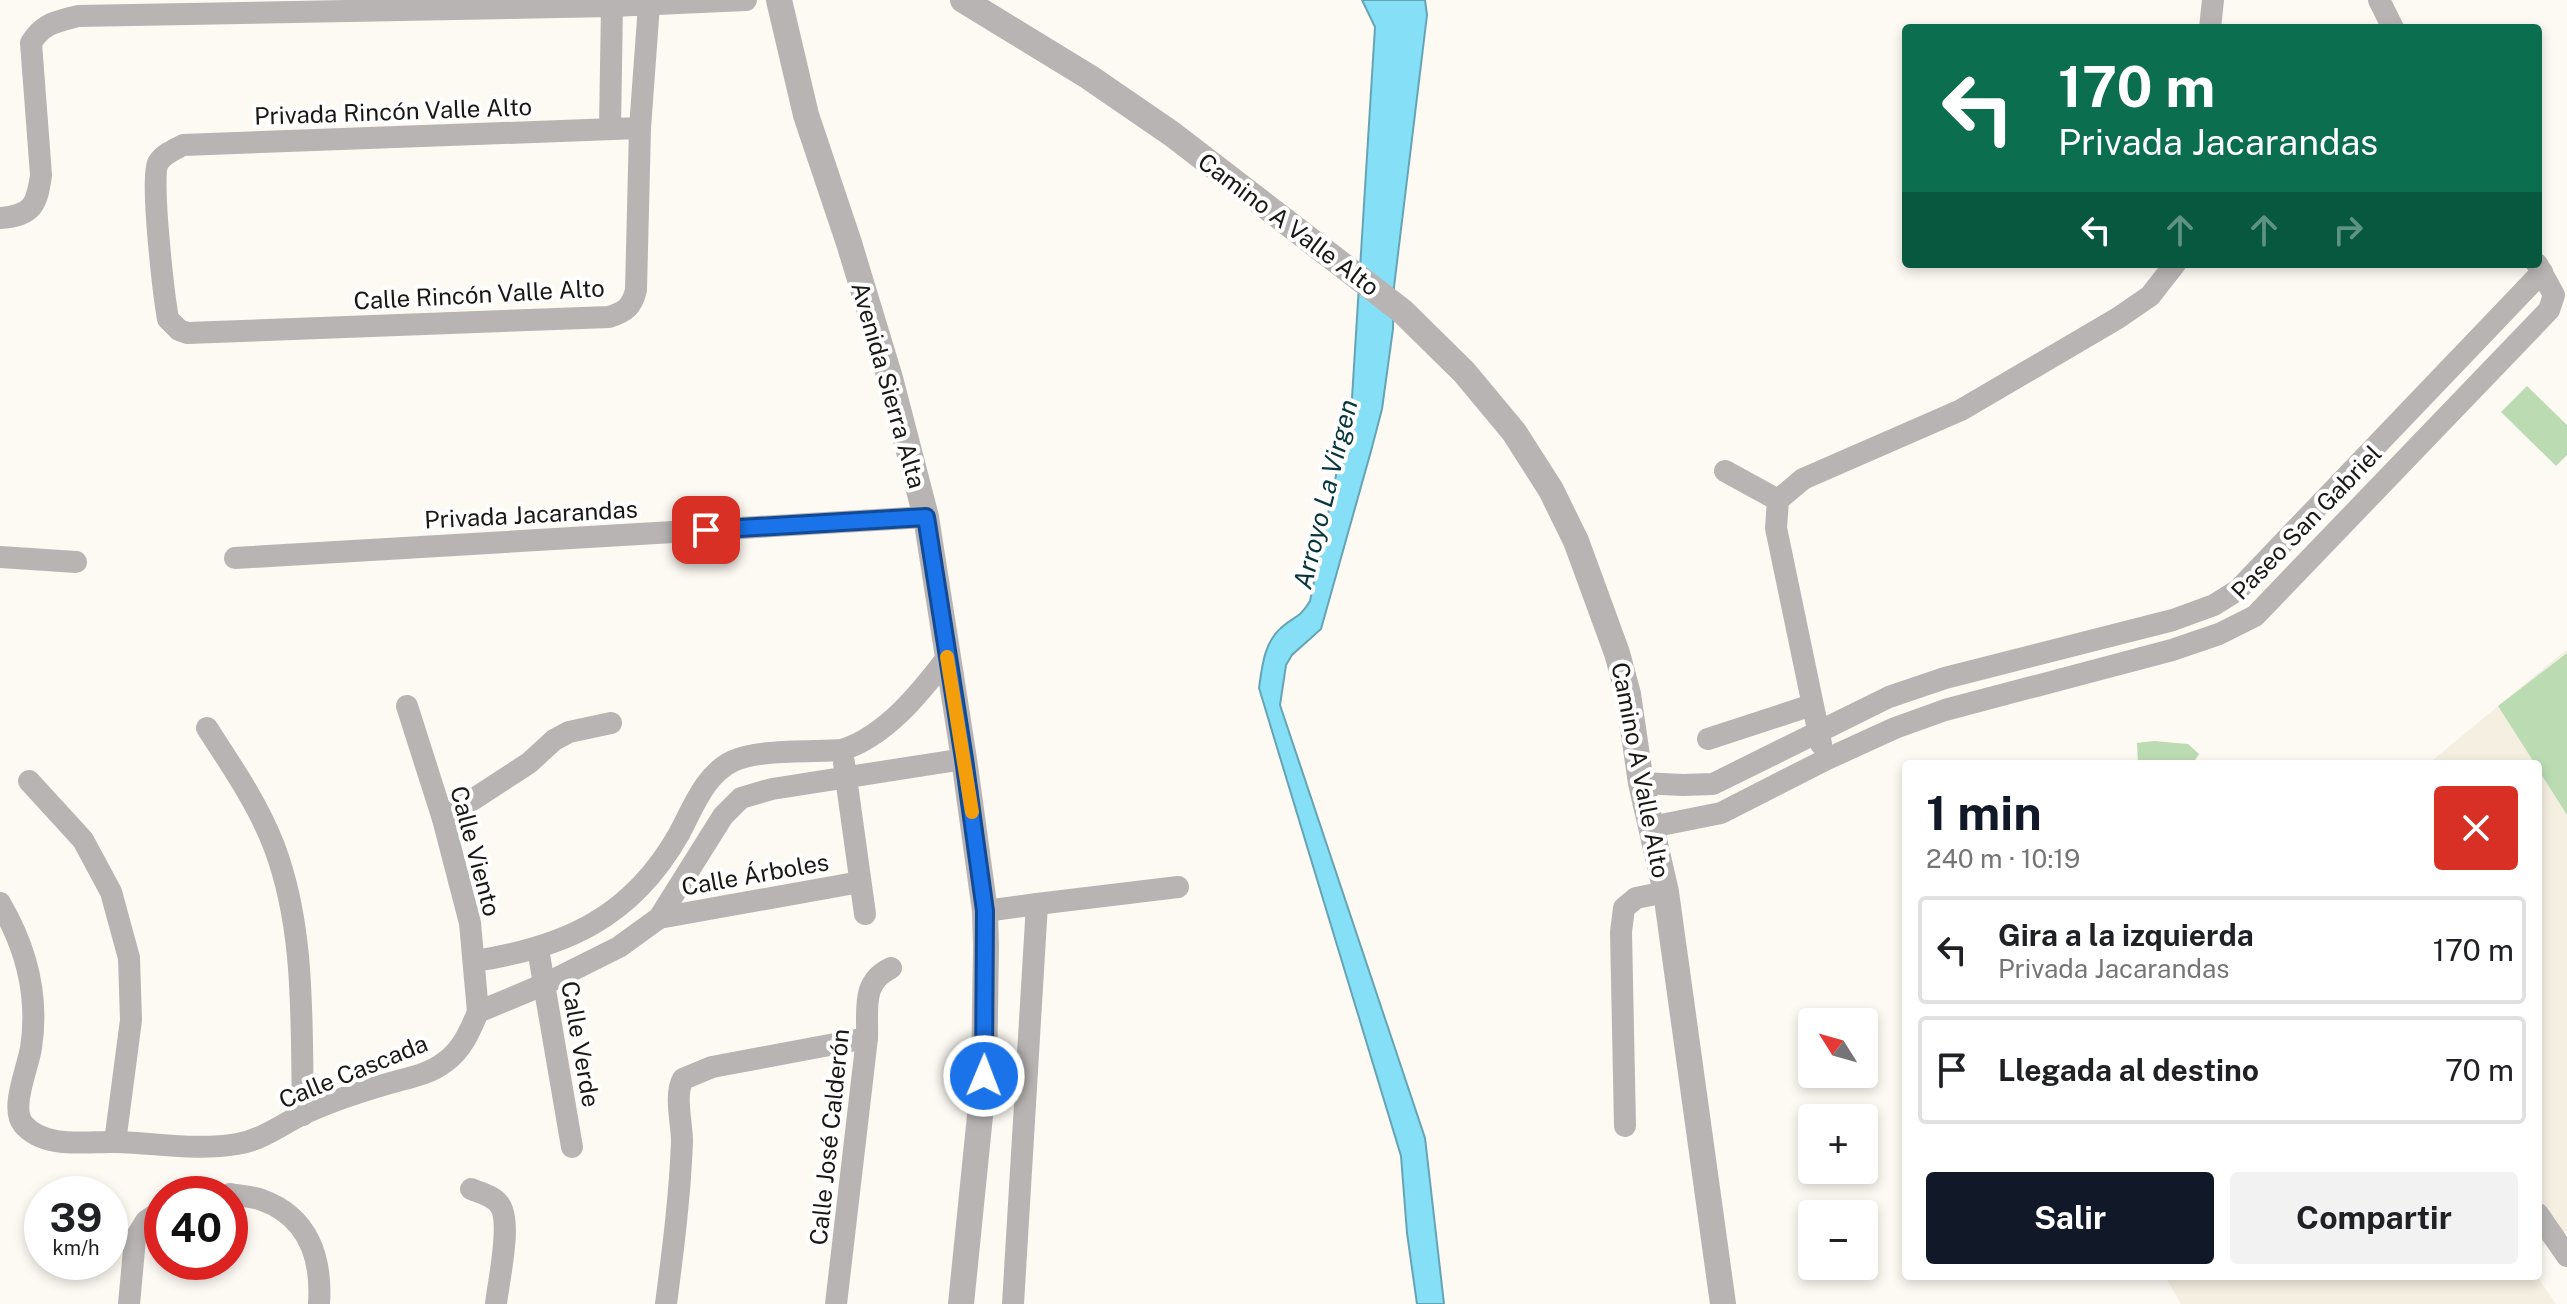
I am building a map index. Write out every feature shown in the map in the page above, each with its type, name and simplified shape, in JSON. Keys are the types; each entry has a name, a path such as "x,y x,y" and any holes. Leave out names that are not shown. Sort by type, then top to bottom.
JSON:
{"street":[{"path":"0,218 25,213 39,193 41,175 31,43 39,30 74,8 612,6 746,0"},
{"name":"Avenida Sierra Alta","path":"779,0 806,115 890,378 926,517 964,759 985,911 984,1076 961,1304"},
{"name":"Camino A Valle Alto","path":"963,0 1089,77 1172,134 1397,306 1464,372 1514,432 1551,490 1576,541 1617,653 1628,694 1641,783 1666,892 1723,1304"},
{"path":"2210,24 2213,0"},
{"path":"2379,0 2391,24"},
{"name":"Calle Rincón Valle Alto","path":"156,166 168,319 172,325 187,333 609,317 633,304 636,290 640,128 649,5"},
{"path":"610,128 612,6"},
{"name":"Privada Rincón Valle Alto","path":"156,166 163,156 183,145 640,128"},
{"path":"1827,759 1817,733 1776,528 1778,500 1803,479 1961,410 2118,318 2150,296 2172,268"},
{"name":"Paseo San Gabriel","path":"1641,783 1713,784 1889,697 1945,678 2173,620 2214,605 2238,590 2540,268 2554,295 2549,310 2255,616 2219,634 2172,650 1945,710 1895,728 1827,759 1721,813 1651,827"},
{"path":"2376,445 2398,465"},
{"path":"1725,471 1778,500"},
{"name":"Privada Jacarandas","path":"235,558 926,517"},
{"path":"0,557 76,562"},
{"path":"2238,590 2255,616"},
{"path":"475,961 538,949 602,918 641,886 667,854 709,781 722,767 749,755 842,750 864,741 909,703 947,658"},
{"path":"2020,660 2026,690"},
{"path":"1708,739 1812,705"},
{"name":"Calle Viento","path":"407,706 443,819 470,923 478,1012"},
{"path":"443,819 529,763 554,740 569,732 611,723"},
{"path":"207,728 241,781 273,845 290,904 299,965 303,1115"},
{"path":"842,750 865,914"},
{"path":"478,1012 545,984 619,947 659,918 723,816 741,798 755,792 964,759"},
{"path":"29,781 83,840 111,892 129,958 131,1020 115,1142"},
{"path":"1713,784 1721,813"},
{"path":"697,800 723,816"},
{"name":"Calle Árboles","path":"659,918 860,882"},
{"path":"985,911 1178,887"},
{"path":"1625,1126 1621,932 1624,908 1636,898 1666,892"},
{"name":"Calle Cascada","path":"0,903 14,928 29,970 34,1011 31,1049 20,1088 20,1119 33,1133 56,1140 80,1144 115,1142 193,1148 238,1144 268,1134 303,1115 371,1089 426,1073 443,1064 457,1052 478,1012"},
{"path":"1013,1304 1037,904"},
{"name":"Calle Verde","path":"538,949 572,1147"},
{"name":"Calle José Calderón","path":"836,1304 867,1038 869,994 883,973"},
{"path":"666,1304 681,1183 680,1085 689,1075 712,1067 867,1038"},
{"path":"471,1189 491,1197 503,1211 505,1227 496,1304"},
{"path":"248,1197 261,1200 291,1216 311,1243 321,1275 319,1304"},
{"path":"2542,1220 2567,1256"},
{"path":"129,1304 135,1239 144,1224"}],"shaded area":[{"path":"2567,649 2567,1231 2542,1247 2542,760 2433,760"},
{"path":"2167,1280 2540,1280 2556,1304 2181,1304"}],"green space":[{"path":"2527,386 2567,425 2567,455 2556,466 2501,412"},
{"path":"2567,653 2567,815 2542,775 2542,760 2532,760 2498,706"},
{"path":"2137,743 2188,744 2199,754 2195,760 2138,760"}],"water":[{"path":"1362,0 1425,0 1427,15 1394,287 1393,329 1382,409 1321,629 1292,655 1286,665 1280,705 1425,1138 1444,1304 1417,1304 1401,1156 1259,688 1271,640 1310,601 1352,398 1375,27"}],"slow traffic":[{"path":"947,657 972,812"}],"route":[{"path":"706,530 926,517 985,911 984,1076"}],"water label":[{"name":"Arroyo La Virgen","path":"1325,494"}]}
